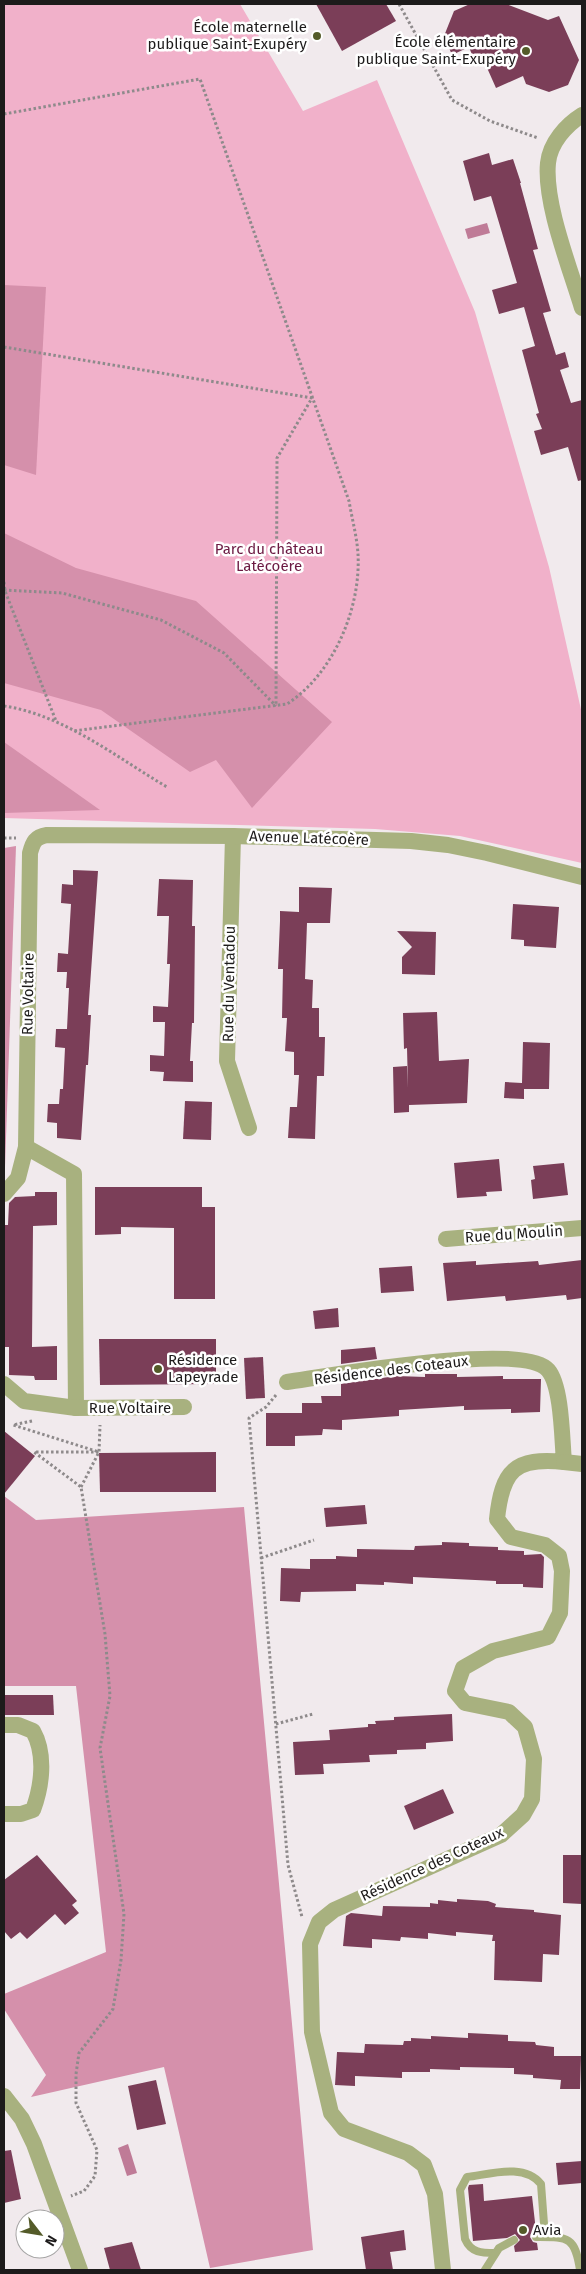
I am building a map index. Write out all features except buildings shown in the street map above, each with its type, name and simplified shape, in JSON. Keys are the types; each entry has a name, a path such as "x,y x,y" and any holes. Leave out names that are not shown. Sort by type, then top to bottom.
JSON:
{"street":[{"path":"582,115 569,123 555,143 548,162 551,205 582,308"},
{"name":"Avenue Latécoère","path":"33,842 39,836 47,835 232,836 411,841 448,845 582,877"},
{"name":"Rue du Ventadou","path":"232,836 228,1061 249,1128"},
{"name":"Rue Voltaire","path":"4,1194 18,1178 26,1147 30,853 33,842"},
{"name":"Rue Voltaire","path":"26,1147 74,1174 76,1408"},
{"name":"Rue du Moulin","path":"446,1239 582,1228"},
{"name":"Résidence des Coteaux","path":"287,1382 434,1362 516,1358 547,1368 556,1381 564,1462"},
{"name":"Rue Voltaire","path":"4,1384 24,1401 76,1408 184,1407"},
{"name":"Résidence des Coteaux","path":"443,2270 435,2194 424,2166 408,2153 344,2129 331,2114 312,2032 310,1944 320,1922 334,1910 501,1835 523,1815 532,1799 534,1760 526,1727 509,1712 465,1703 455,1690 462,1668 493,1651 548,1637 560,1613 562,1571 559,1556 545,1545 511,1537 497,1519 500,1493 507,1477 520,1465 544,1460 582,1464"},
{"path":"4,1725 18,1725 33,1731 40,1744 40,1792 33,1810 22,1814 4,1814"},
{"path":"4,2096 22,2119 34,2144 80,2270"}],"lane":[{"path":"495,2253 480,2254 467,2244 460,2190 467,2177 513,2171 536,2178 541,2184 540,2237 562,2237 571,2243 577,2254 580,2270"},
{"path":"485,2270 499,2248 514,2240"}],"path":[{"path":"399,4 452,100 490,121 555,143"},
{"path":"4,114 200,79 349,501 358,555 355,595 342,634 326,667 303,694 287,704 73,731"},
{"path":"4,347 312,398"},
{"path":"276,706 277,458 312,398"},
{"path":"4,582 4,591 56,721"},
{"path":"4,591 62,593 161,620 224,653 276,706"},
{"path":"4,706 20,708 56,721 167,787"},
{"path":"287,1382 266,1407 249,1418 288,1865 310,1944"},
{"path":"84,2191 95,2176 97,2150 76,2103 76,2074 79,2053 113,2009 121,1960 124,1914 100,1748 110,1696 106,1634 81,1487 99,1452 100,1408"},
{"path":"42,1419 13,1425 99,1452"},
{"path":"81,1487 34,1452 99,1452"},
{"path":"261,1558 314,1540"},
{"path":"276,1724 313,1714"}],"green space":[{"name":"Parc du château Latécoère","path":"4,4 240,4 303,111 377,80 475,312 549,567 582,714 582,863 460,836 375,829 4,818"}],"shaded area":[{"path":"487,223 490,233 468,239 465,229"},
{"path":"4,285 46,287 36,475 4,465"},
{"path":"4,533 76,568 196,601 332,722 252,808 216,760 190,772 101,710 4,683"},
{"path":"4,742 100,810 4,813"},
{"path":"16,846 5,1168 4,1169 4,848"},
{"path":"4,1496 36,1520 244,1507 313,2250 210,2268 164,2067 31,2097 46,2075 4,2009 4,1994 106,1952 76,1686 4,1686"},
{"path":"128,2144 137,2173 127,2176 118,2148"}],"place":[{"name":"École maternelle publique Saint-Exupéry","path":"317,36"},
{"name":"École élémentaire publique Saint-Exupéry","path":"526,51"},
{"name":"Résidence Lapeyrade","path":"158,1369"},
{"name":"Avia","path":"523,2230"}]}
